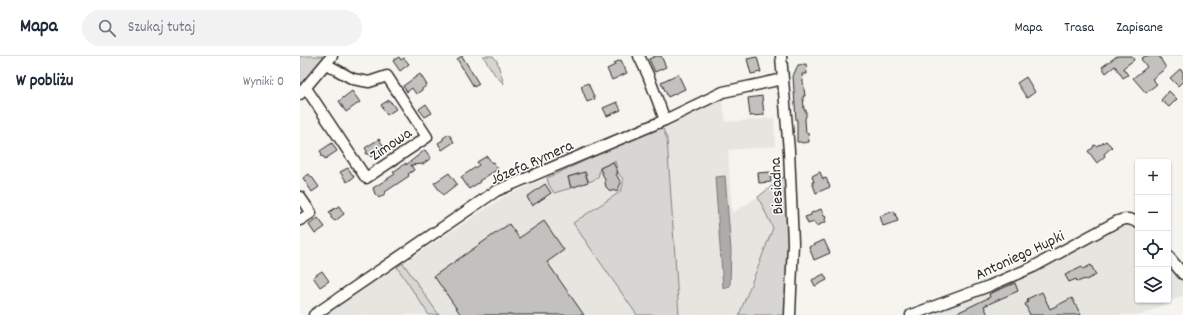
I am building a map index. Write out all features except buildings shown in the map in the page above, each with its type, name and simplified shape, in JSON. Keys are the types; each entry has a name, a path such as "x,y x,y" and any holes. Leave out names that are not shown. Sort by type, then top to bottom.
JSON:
{"street":[{"path":"639,56 665,120"},
{"name":"Biesiadna","path":"781,56 789,151 793,243 790,315"},
{"path":"303,91 329,60"},
{"name":"Zimowa","path":"303,91 366,178 427,136 387,76 369,82 353,79 329,60"},
{"name":"Józefa Rymera","path":"314,315 447,226 496,191 665,120 723,92 783,79"},
{"path":"300,197 311,213 300,220"},
{"name":"Antoniego Hupki","path":"911,315 989,286 1033,267 1118,221 1126,218 1135,221"},
{"path":"1171,260 1183,274"}],"shaded area":[{"path":"300,56 327,56 300,89"},
{"path":"483,56 493,56 497,61 504,84 495,75"},
{"path":"721,96 726,122 774,118 775,146 728,150 732,213 758,197 773,228 739,315 325,315 505,196 597,157"},
{"path":"656,128 663,129 667,139 679,315 637,315 573,223 620,192 623,185 623,179 618,173 615,161 600,168 598,178 589,182 585,172 568,177 571,188 554,193 547,178"},
{"path":"786,175 794,315 739,315 773,228 758,197"},
{"path":"725,176 731,250 730,286 723,288 715,177"},
{"path":"1127,222 1135,231 1135,303 1167,303 1142,315 926,315 1026,276"},
{"path":"403,263 439,315 429,315 397,267"},
{"path":"1171,267 1183,279 1183,295 1171,301"}]}
